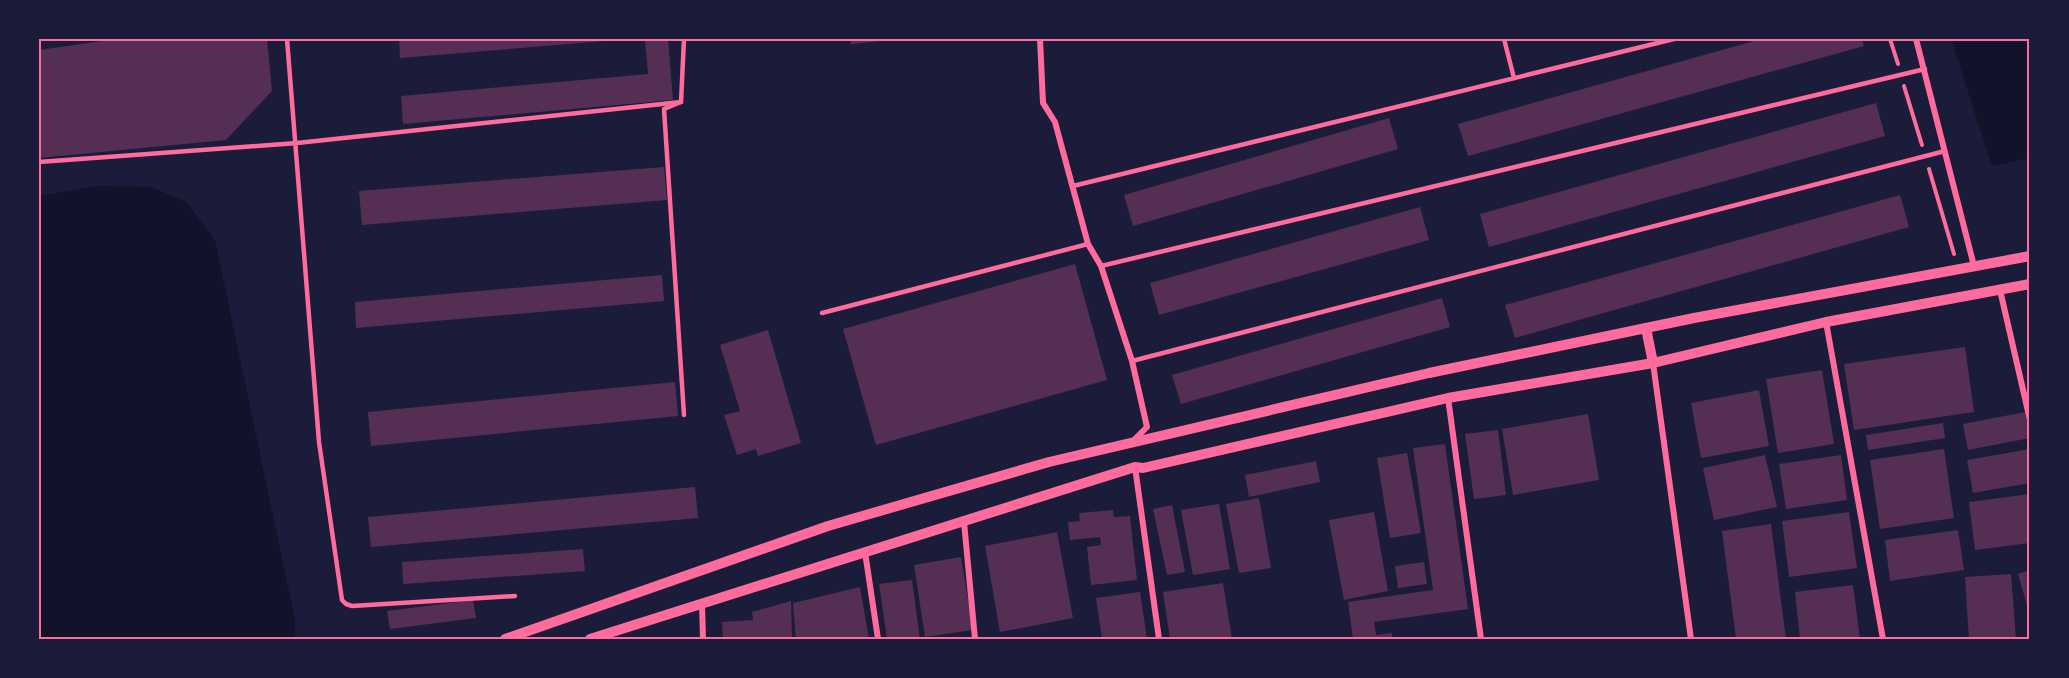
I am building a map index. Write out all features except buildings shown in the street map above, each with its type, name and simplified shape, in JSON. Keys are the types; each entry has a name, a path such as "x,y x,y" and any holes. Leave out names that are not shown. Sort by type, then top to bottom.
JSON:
{"street":[{"path":"1040,39 1043,104 1055,122 1088,244 1101,266 1132,361 1147,427 1133,442"},
{"path":"1917,39 1974,266"},
{"path":"505,639 828,526 1049,462 1429,373 1646,328 2030,256"},
{"path":"590,639 1135,467 1143,468 1215,453 1448,398 1653,363 1826,322 2030,284"},
{"path":"2000,290 2030,420"},
{"path":"1826,322 1883,639"},
{"path":"1646,328 1653,363 1691,639"},
{"path":"1448,398 1481,639"},
{"path":"1135,467 1159,639"},
{"path":"964,522 975,639"},
{"path":"865,552 878,639"},
{"path":"702,604 703,639"}],"lane":[{"path":"287,39 319,441 342,600 352,606 515,596"},
{"path":"681,102 684,39"},
{"path":"1504,39 1514,78"},
{"path":"1073,186 1674,39"},
{"path":"1101,266 1925,69"},
{"path":"39,162 297,143 681,102"},
{"path":"681,102 664,109 684,415"},
{"path":"1132,361 1945,151"},
{"path":"822,313 1088,244"}],"shaded area":[{"path":"1951,39 2030,39 2030,158 1992,166"},
{"path":"97,186 151,187 187,202 215,240 295,620 295,639 39,639 39,196"}]}
